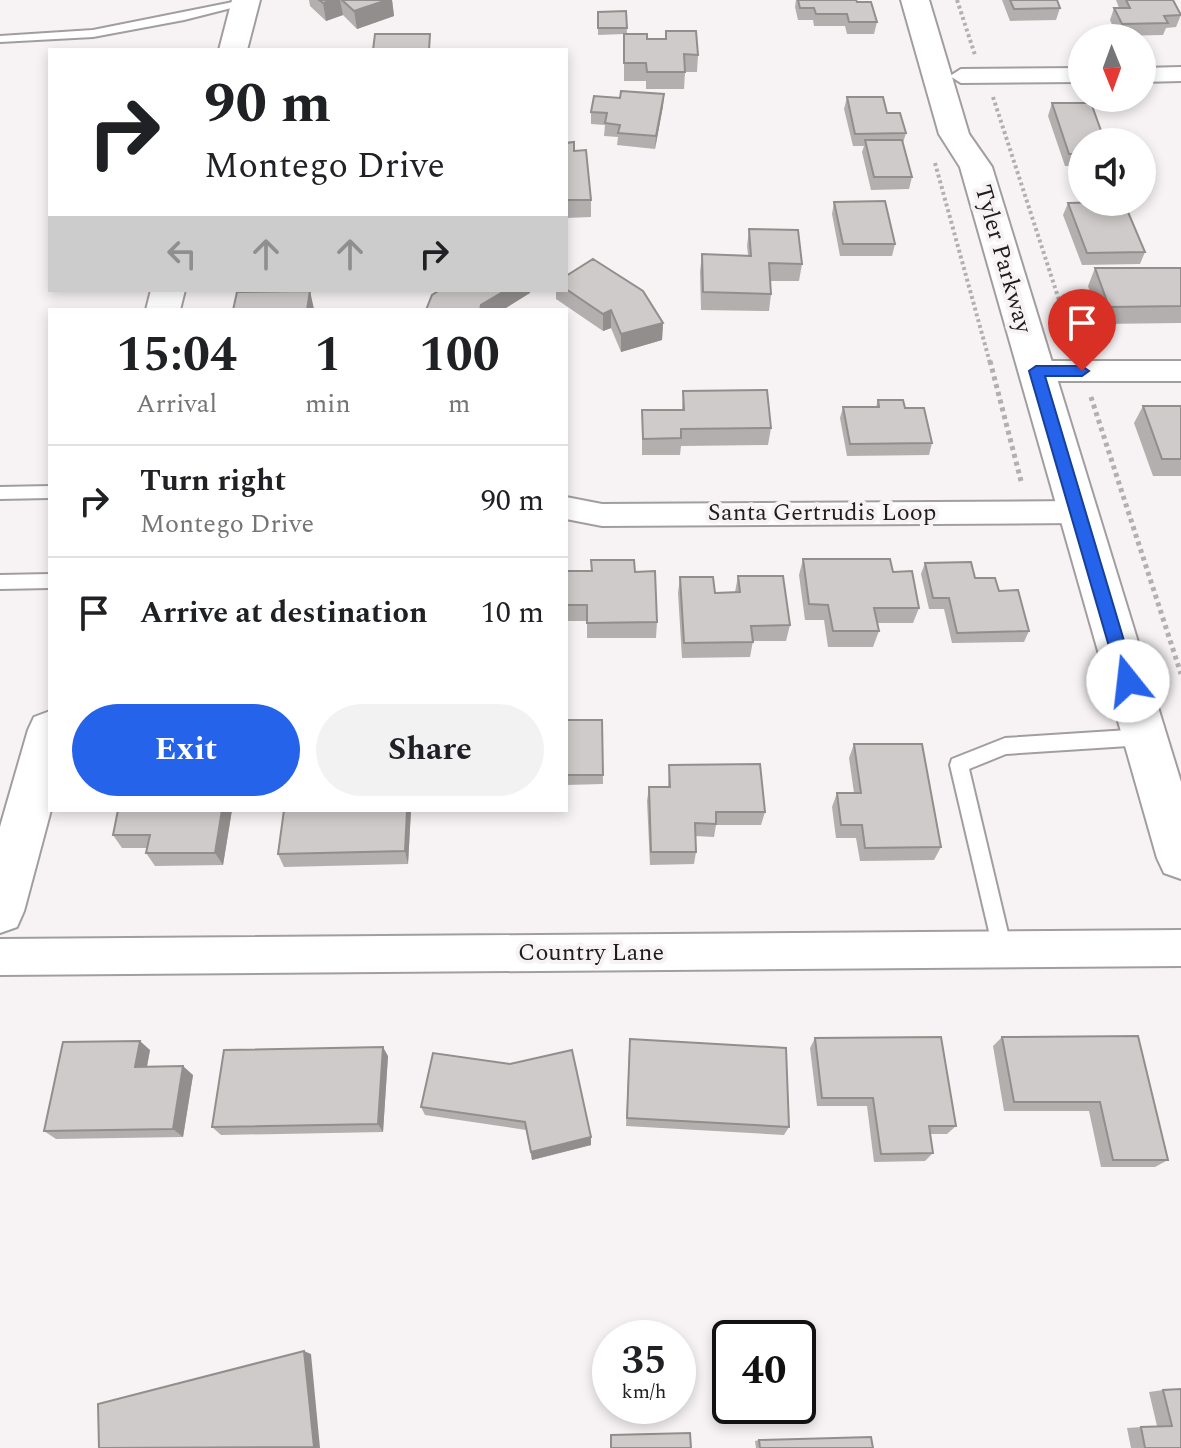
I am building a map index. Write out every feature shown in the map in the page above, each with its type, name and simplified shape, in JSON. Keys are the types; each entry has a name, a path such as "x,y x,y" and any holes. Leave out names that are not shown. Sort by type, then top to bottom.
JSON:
{"street":[{"name":"Tyler Parkway","path":"915,0 954,134 976,167 1181,858"},
{"name":"Tyler Parkway","path":"938,0 972,76 981,150 976,167"},
{"path":"234,48 246,1"},
{"path":"1156,75 1181,74"},
{"path":"972,76 1068,75"},
{"path":"1036,371 1181,371"},
{"name":"Santa Gertrudis Loop","path":"568,508 602,515 1078,512"},
{"path":"0,911 48,737"},
{"name":"Country Lane","path":"0,957 1181,948"}],"lane":[{"path":"0,39 67,38 136,28 246,1"},
{"path":"0,493 48,492"},
{"path":"0,582 48,581"},
{"path":"1002,950 959,765 1005,746 1144,737"}],"path":[{"path":"957,0 972,76 1082,371 1181,674"},
{"path":"934,158 1021,481"}],"building":[{"path":"342,0 387,0 354,11"},
{"path":"798,0 871,2 877,22 849,22 847,14 816,14 814,8 800,8"},
{"path":"1010,0 1057,0 1060,8 1014,9"},
{"path":"1126,0 1173,0 1181,15 1164,16 1168,23 1122,24 1114,8 1130,8"},
{"path":"626,11 627,28 598,28 598,12"},
{"path":"666,31 696,31 698,55 684,54 685,72 647,72 646,63 624,63 624,34 647,34 647,39 666,39"},
{"path":"375,34 430,34 429,48 373,48"},
{"path":"621,91 664,94 656,136 618,133 620,125 605,123 607,113 591,112 594,96 620,98"},
{"path":"847,97 883,97 887,113 900,113 906,133 855,134"},
{"path":"1052,103 1068,103 1068,112 1094,112 1100,128 1068,128 1068,151"},
{"path":"865,140 902,140 912,177 874,177"},
{"path":"574,142 574,151 586,150 591,200 568,200 568,143"},
{"path":"885,201 895,244 843,244 834,202"},
{"path":"1073,216 1130,216 1145,252 1087,253"},
{"path":"749,229 798,230 802,264 769,263 771,294 703,292 702,254 751,256"},
{"path":"593,259 643,291 663,323 621,334 611,310 603,314 568,290 568,275"},
{"path":"1095,268 1181,268 1181,306 1109,307"},
{"path":"237,292 310,292 307,308 233,308"},
{"path":"437,292 503,292 480,308 427,308 432,295"},
{"path":"767,390 771,428 681,429 681,438 643,439 642,410 684,410 683,391"},
{"path":"878,400 903,400 905,408 924,408 932,443 850,444 843,407 879,407"},
{"path":"1143,406 1181,406 1181,459 1162,459"},
{"path":"803,559 890,559 893,572 912,571 919,608 874,608 879,631 833,631 828,605 809,604"},
{"path":"591,560 634,560 635,572 655,571 657,622 587,623 587,605 568,605 568,571 592,571"},
{"path":"971,562 975,578 995,578 999,591 1018,590 1029,631 957,633 949,598 933,598 925,563"},
{"path":"738,576 783,576 790,625 751,626 753,642 684,643 680,577 713,577 715,593 740,592"},
{"path":"568,720 602,720 603,775 568,775"},
{"path":"854,744 922,744 941,847 865,848 862,825 841,825 837,793 861,793"},
{"path":"760,764 765,812 716,812 716,824 695,823 696,852 651,852 649,787 670,787 669,765"},
{"path":"118,812 222,812 215,853 146,853 150,835 113,835"},
{"path":"284,812 407,812 405,851 278,854"},
{"path":"1138,1036 1168,1160 1113,1160 1100,1102 1014,1102 1002,1037"},
{"path":"941,1037 956,1126 929,1126 933,1153 881,1154 873,1098 822,1098 815,1038"},
{"path":"630,1039 786,1048 789,1127 627,1118"},
{"path":"140,1041 135,1067 183,1066 173,1129 44,1131 63,1042"},
{"path":"383,1047 378,1124 212,1127 224,1050"},
{"path":"572,1050 591,1137 531,1152 525,1122 421,1107 433,1053 510,1064"},
{"path":"304,1351 314,1447 99,1448 98,1404"},
{"path":"1181,1389 1181,1448 1145,1448 1141,1427 1172,1426 1163,1390"},
{"path":"690,1433 691,1448 611,1448 611,1435"},
{"path":"871,1437 873,1448 760,1448 759,1440"}],"route":[{"path":"1082,371 1036,371 1128,681"}]}
